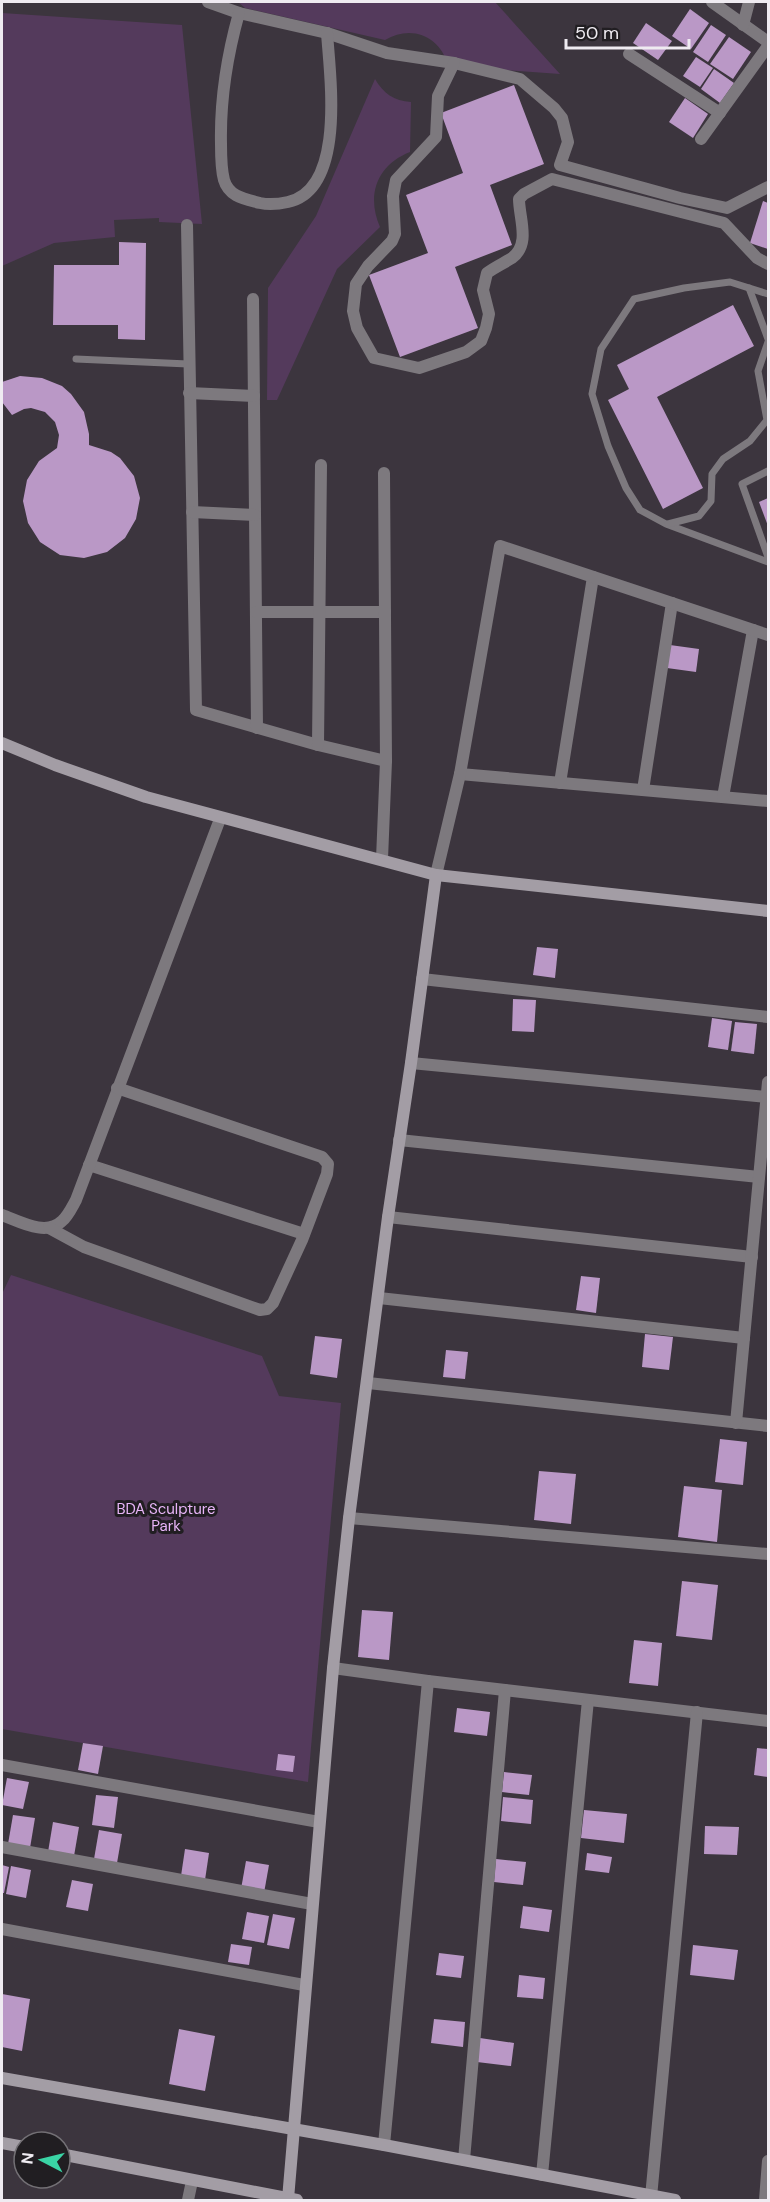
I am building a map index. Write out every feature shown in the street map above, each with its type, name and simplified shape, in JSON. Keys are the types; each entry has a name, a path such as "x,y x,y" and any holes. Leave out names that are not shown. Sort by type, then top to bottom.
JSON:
{"street":[{"path":"208,2 238,13 327,33 387,54 454,63 520,79 554,108 562,118 568,142 560,165 686,200 727,208 768,187"},
{"path":"701,140 768,44 712,2"},
{"path":"743,25 749,2"},
{"path":"238,13 222,88 221,160 230,192 238,197 264,204 281,204 299,200 313,186 326,159 331,98 327,33"},
{"path":"629,54 720,113"},
{"path":"454,63 438,96 436,137 396,180 394,187 395,234 392,241 368,266 356,284 353,311 357,328 374,358 418,368 466,352 481,341 489,314 483,290 488,273 514,256 521,245 523,230 519,199 552,179 724,223 757,258 768,264"},
{"path":"682,213 686,200"},
{"path":"187,225 196,711 318,745 386,761"},
{"path":"253,298 257,728"},
{"path":"189,393 254,396"},
{"path":"318,745 321,465"},
{"path":"384,473 386,860"},
{"path":"192,512 255,515"},
{"path":"72,2156 291,2200 293,2129 304,1985 349,1518 436,875 460,774 500,546 768,635"},
{"path":"560,783 593,577"},
{"path":"643,790 672,603"},
{"path":"256,612 385,612"},
{"path":"723,797 753,630"},
{"path":"2,743 55,765 146,797 220,819 386,860 436,875 768,911"},
{"path":"460,774 768,801"},
{"path":"49,1228 62,1222 76,1200 220,819"},
{"path":"422,979 768,1017"},
{"path":"411,1062 767,1097"},
{"path":"736,1423 768,1082"},
{"path":"2,1215 35,1227 49,1228 84,1246 260,1310 267,1309 273,1303 304,1234 327,1174 328,1164 322,1157 117,1088"},
{"path":"399,1140 759,1177"},
{"path":"89,1165 304,1234"},
{"path":"388,1217 752,1257"},
{"path":"379,1298 744,1338"},
{"path":"368,1383 768,1426"},
{"path":"349,1518 768,1554"},
{"path":"333,1668 768,1721"},
{"path":"384,2145 428,1681"},
{"path":"464,2160 506,1690"},
{"path":"542,2175 588,1700"},
{"path":"651,2197 697,1712"},
{"path":"2,1765 319,1822"},
{"path":"2,1847 312,1904"},
{"path":"2,1929 304,1985"},
{"path":"2,2078 384,2145 675,2200"},
{"path":"765,2200 768,2161"},
{"path":"188,2200 192,2181"}],"lane":[{"path":"768,294 730,282 684,288 634,299 601,349 592,394 608,446 626,488 640,510 666,525 768,562"},
{"path":"666,525 699,516 711,501 712,474 723,459 750,441 767,420 758,371 768,341 749,288"},
{"path":"76,359 188,364"},
{"path":"768,471 742,484 768,557"}],"green space":[{"path":"238,2 495,2 560,74 448,66 439,47 432,40 415,33 395,35 385,40 245,8"},
{"path":"2,13 182,25 202,224 159,222 159,218 114,220 115,237 54,243 2,266"},
{"path":"375,79 390,95 399,100 411,102 410,152 389,165 382,173 377,182 374,204 380,227 337,269 277,400 267,400 268,288 316,216"},
{"name":"BDA Sculpture Park","path":"11,1275 262,1356 279,1396 341,1403 308,1782 2,1729 2,1294"}],"building":[{"path":"690,9 709,23 691,49 672,36"},
{"path":"646,23 672,41 658,60 633,43"},
{"path":"711,25 726,35 708,62 693,52"},
{"path":"729,37 751,52 733,79 710,64"},
{"path":"696,57 713,68 700,87 683,76"},
{"path":"714,69 734,83 720,103 701,89"},
{"path":"514,85 544,164 490,185 512,245 455,267 478,328 400,357 369,275 428,253 406,195 463,173 441,113"},
{"path":"685,98 708,114 693,138 669,122"},
{"path":"763,201 768,203 768,249 750,243"},
{"path":"119,242 146,243 145,340 118,339 118,325 53,325 54,265 119,265"},
{"path":"733,305 754,346 657,397 703,488 663,509 608,400 629,389 617,365"},
{"path":"20,376 42,378 62,386 84,412 89,445 111,452 120,458 134,476 140,498 136,519 125,538 107,552 84,558 60,555 40,542 28,523 23,501 27,480 39,461 57,448 59,435 55,422 45,412 31,408 12,415 2,402 2,382"},
{"path":"768,498 768,526 759,502"},
{"path":"670,645 699,649 696,672 667,668"},
{"path":"537,947 558,949 555,978 533,975"},
{"path":"513,999 536,1000 534,1032 512,1031"},
{"path":"712,1018 732,1021 728,1050 708,1047"},
{"path":"735,1022 757,1024 754,1054 731,1051"},
{"path":"581,1276 600,1278 596,1313 576,1310"},
{"path":"645,1334 673,1337 669,1370 642,1367"},
{"path":"315,1336 342,1339 337,1378 310,1374"},
{"path":"446,1350 468,1352 465,1379 443,1377"},
{"path":"720,1439 747,1442 743,1485 715,1482"},
{"path":"539,1471 576,1474 571,1524 534,1520"},
{"path":"684,1486 722,1490 717,1542 678,1537"},
{"path":"682,1581 718,1585 712,1640 676,1636"},
{"path":"362,1610 393,1612 389,1660 358,1657"},
{"path":"634,1640 662,1643 658,1686 629,1683"},
{"path":"457,1708 490,1712 487,1736 454,1732"},
{"path":"83,1743 103,1746 98,1774 78,1770"},
{"path":"757,1748 768,1749 768,1777 754,1775"},
{"path":"278,1754 295,1756 293,1772 276,1770"},
{"path":"504,1772 532,1775 529,1795 502,1792"},
{"path":"7,1778 29,1782 23,1809 2,1805"},
{"path":"96,1795 118,1797 114,1828 92,1825"},
{"path":"503,1797 533,1800 531,1824 501,1821"},
{"path":"584,1810 627,1814 624,1843 581,1838"},
{"path":"13,1815 35,1818 30,1848 8,1844"},
{"path":"53,1822 79,1827 74,1856 48,1852"},
{"path":"705,1826 739,1827 737,1855 704,1854"},
{"path":"99,1830 122,1834 117,1863 94,1859"},
{"path":"185,1849 209,1853 205,1880 181,1876"},
{"path":"587,1853 612,1857 609,1873 585,1870"},
{"path":"496,1859 526,1862 523,1885 494,1882"},
{"path":"246,1861 269,1865 264,1893 241,1889"},
{"path":"2,1865 9,1867 4,1893 2,1893"},
{"path":"11,1866 31,1870 26,1898 6,1894"},
{"path":"72,1880 93,1884 88,1911 66,1907"},
{"path":"523,1906 552,1910 549,1932 520,1928"},
{"path":"247,1912 269,1916 264,1943 242,1939"},
{"path":"273,1914 295,1918 289,1949 267,1945"},
{"path":"231,1944 252,1947 249,1965 228,1962"},
{"path":"693,1945 738,1950 734,1980 690,1975"},
{"path":"439,1953 464,1956 461,1978 436,1975"},
{"path":"519,1975 545,1978 543,1999 517,1997"},
{"path":"2,1994 30,1999 22,2051 2,2047"},
{"path":"434,2019 465,2022 463,2047 431,2043"},
{"path":"179,2029 215,2036 205,2091 169,2084"},
{"path":"480,2038 514,2043 511,2066 477,2062"}]}
